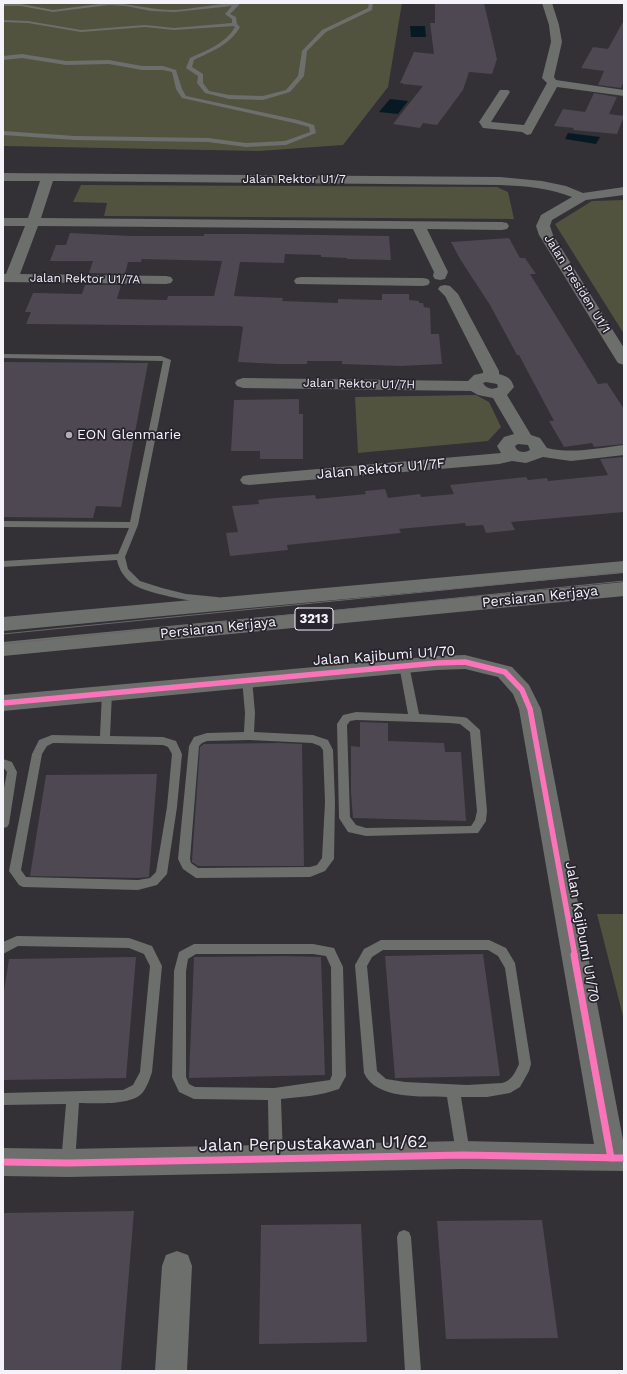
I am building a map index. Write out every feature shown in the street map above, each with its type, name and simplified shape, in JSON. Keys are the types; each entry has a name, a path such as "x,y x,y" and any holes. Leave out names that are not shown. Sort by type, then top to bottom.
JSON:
{"main road":[{"name":"Persiaran Kerjaya","path":"3,624 624,567"},
{"name":"Persiaran Kerjaya","path":"3,649 624,588"}],"street":[{"path":"547,3 553,21 557,46 548,71 548,78 553,83 624,93"},
{"path":"504,92 485,122 487,125 527,130 553,83"},
{"name":"Jalan Rektor U1/7","path":"3,177 534,182 582,197"},
{"path":"7,278 33,222 48,177"},
{"name":"Jalan Presiden U1/1","path":"624,191 582,197 546,218 543,226 546,236 624,360"},
{"path":"3,222 502,226"},
{"path":"418,225 441,272 443,282 451,294 491,372 491,377"},
{"name":"Jalan Rektor U1/7A","path":"7,278 166,280"},
{"path":"301,282 423,282 427,287 431,288 443,282"},
{"path":"491,377 500,379 506,384 505,389 498,393 484,392 475,386 476,381 479,379 491,377"},
{"name":"Jalan Rektor U1/7H","path":"243,383 475,386"},
{"path":"498,393 525,439"},
{"path":"513,455 506,449 507,443 514,439 525,439 534,442 538,445 539,451 550,454 581,456 624,450"},
{"name":"Jalan Rektor U1/7F","path":"249,480 499,459 513,455 528,457 537,454 539,451"},
{"name":"Jalan Kajibumi U1/70","path":"3,703 404,665 466,662 505,672 522,690 530,709 617,1158"},
{"name":"Jalan Perpustakawan U1/62","path":"3,1162 68,1163 464,1155 617,1158"},
{"path":"171,1371 177,1266"}],"lane":[{"path":"238,4 227,14 234,18 235,24 238,27 235,35 192,59 189,68 201,76 200,83 207,92 229,97 263,98 288,91 301,76 305,51 324,31 370,9 371,3"},
{"path":"3,5 21,5 53,11 109,4 126,5 151,10 175,11 238,4"},
{"path":"3,20 28,22 81,31 145,26 174,29 235,24"},
{"path":"3,58 22,56 66,63 109,62 142,68 163,68 174,71 184,97 281,117 312,126 313,133 286,143 246,145 208,140 75,138 3,133"},
{"path":"3,356 161,358 168,360 134,525 121,557 124,570 137,583 160,591 186,597 237,602"},
{"path":"3,524 134,525"},
{"path":"3,564 121,557"},
{"path":"404,665 414,717"},
{"path":"247,679 250,713 249,736"},
{"path":"105,740 107,693"},
{"path":"356,716 414,717 450,719 463,722 475,730 482,811 480,821 474,830 366,832 352,829 345,818 342,724 347,718 356,716"},
{"path":"249,736 314,739 324,743 328,750 330,802 328,859 321,868 310,872 196,873 187,866 184,859 194,746 198,740 207,737 249,736"},
{"path":"52,739 105,740 163,741 172,744 177,754 172,807 161,874 153,882 138,885 23,882 15,870 37,754 43,743 52,739"},
{"path":"3,763 8,765 12,772 3,824"},
{"path":"3,949 17,941 129,943 148,950 156,966 146,1072 138,1089 124,1096 3,1099"},
{"path":"381,945 488,945 502,952 511,967 525,1064 520,1079 509,1088 452,1091 397,1088 382,1084 371,1073 361,965 368,953 381,945"},
{"path":"194,949 313,949 330,952 337,967 339,1076 334,1085 324,1088 274,1094 194,1093 184,1088 179,1077 180,971 184,956 194,949"},
{"path":"452,1091 464,1155"},
{"path":"274,1094 276,1159"},
{"path":"68,1163 73,1097"},
{"path":"404,1237 413,1371"}],"green space":[{"path":"3,3 402,3 388,87 343,145 259,151 3,146"},
{"path":"81,185 497,187 508,192 514,219 104,216 107,203 73,202"},
{"path":"624,200 624,334 555,224 592,201"},
{"path":"476,395 489,402 501,427 488,441 358,453 355,397"},
{"path":"597,914 624,914 624,1020"}],"water":[{"path":"410,26 425,26 426,37 411,37"},
{"path":"390,99 408,101 398,114 379,112"},
{"path":"568,133 600,137 596,144 565,139"}],"building":[{"path":"435,3 484,3 497,59 492,74 469,72 463,90 437,125 423,123 420,128 393,124 423,86 400,83 414,52 434,54 430,23 435,23"},
{"path":"624,20 624,81 621,88 598,85 604,71 581,68 593,47 608,49"},
{"path":"594,93 617,97 609,114 624,116 617,134 573,130 574,128 554,126 563,109 585,112"},
{"path":"70,233 132,236 204,236 204,234 251,234 389,236 391,260 347,259 321,257 321,255 285,254 284,263 240,262 234,296 283,298 282,301 338,303 338,299 382,300 382,294 409,294 409,300 419,301 419,303 423,303 424,307 430,308 431,334 439,334 442,364 401,366 342,364 342,361 307,361 307,364 238,362 243,327 240,326 26,324 31,312 25,312 33,293 82,294 85,285 121,285 117,299 167,300 168,296 214,296 222,261 142,259 141,262 128,262 125,274 89,273 93,261 50,261 56,245 66,245"},
{"path":"509,238 520,258 525,258 536,274 530,274 598,384 607,383 624,409 624,444 594,447 592,443 564,447 549,421 554,421 519,355 517,355 490,305 460,259 451,242"},
{"name":"EON Glenmarie","path":"3,362 148,363 121,507 96,506 93,518 3,517"},
{"path":"299,399 299,414 303,414 303,459 260,459 260,451 231,451 234,400"},
{"path":"624,457 624,512 511,522 515,530 486,533 483,525 466,526 465,523 399,529 401,533 287,545 288,550 230,556 226,533 238,532 232,506 259,504 258,500 275,498 315,495 316,499 366,494 365,491 385,489 388,498 420,494 421,497 454,494 450,485 526,477 528,480 547,478 548,481 608,475 600,459"},
{"path":"360,722 388,723 388,741 444,743 445,752 461,752 466,821 353,818 351,793 351,746 360,747"},
{"path":"204,744 302,744 304,866 198,866 192,862 200,747"},
{"path":"157,774 149,877 30,876 46,775"},
{"path":"483,954 500,1076 395,1078 385,956"},
{"path":"136,957 126,1078 3,1080 3,997 9,959"},
{"path":"194,957 321,957 325,1075 189,1078"},
{"path":"134,1211 121,1371 3,1371 3,1213"},
{"path":"542,1220 558,1338 446,1339 437,1221"},
{"path":"361,1224 367,1342 259,1344 261,1225"}],"tram line":[{"path":"3,634 624,572"},
{"path":"3,644 624,581"}],"cycle path":[{"path":"3,703 437,663 465,662 505,672 522,690 530,709 611,1158"},
{"path":"3,1162 68,1163 463,1155 624,1158"}],"place":[{"name":"EON Glenmarie","path":"69,435"}]}
